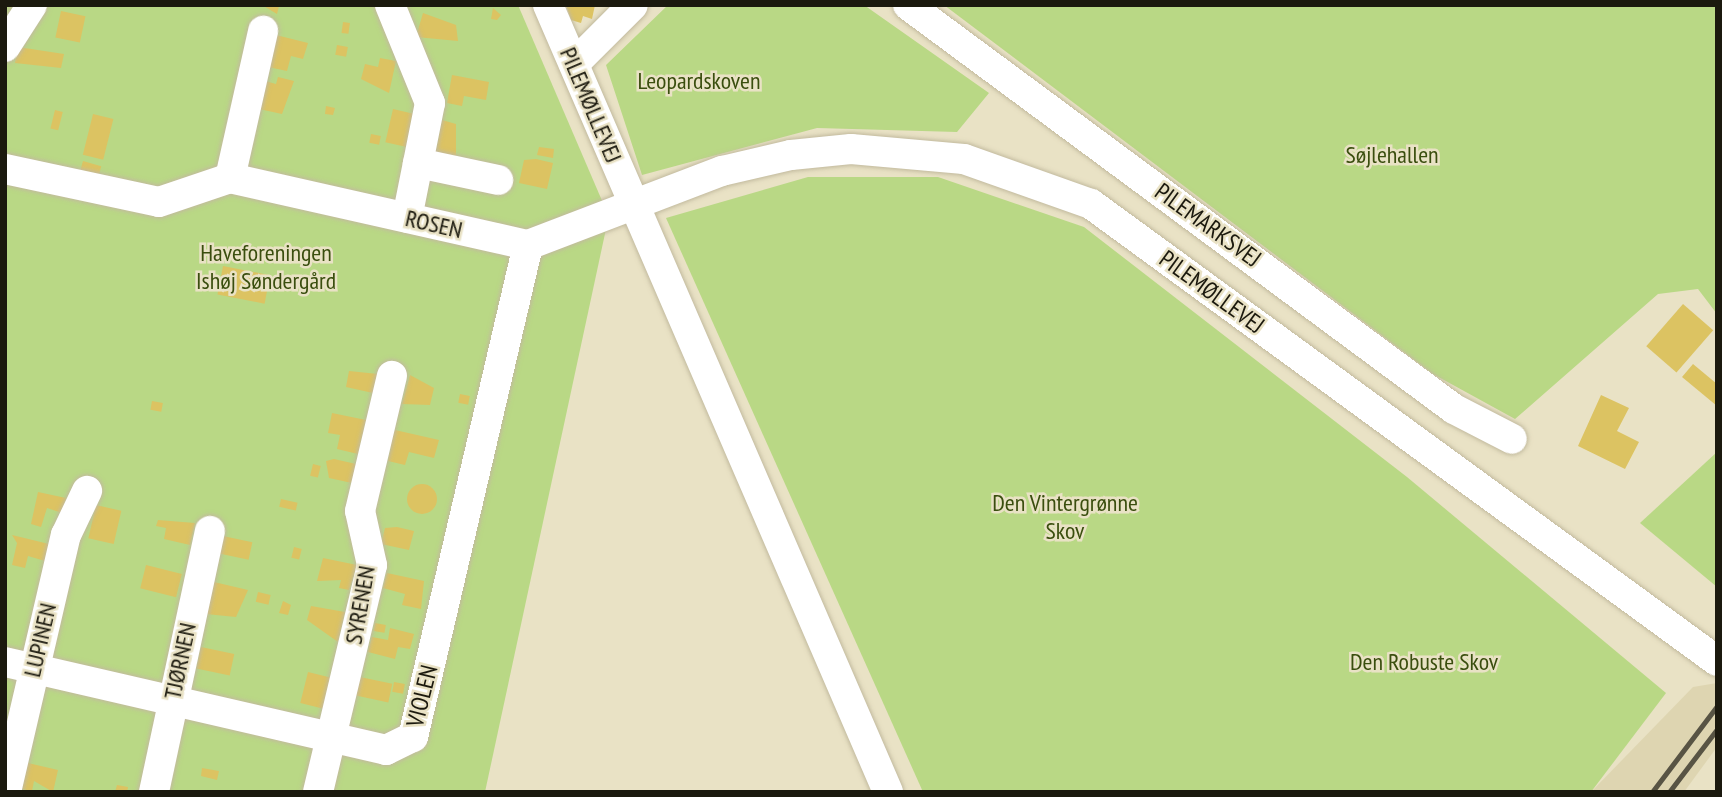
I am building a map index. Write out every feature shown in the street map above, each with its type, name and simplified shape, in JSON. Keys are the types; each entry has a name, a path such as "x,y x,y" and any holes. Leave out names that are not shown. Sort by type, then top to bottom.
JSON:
{"street":[{"path":"5,47 32,5"},
{"path":"390,5 430,103 407,218"},
{"name":"PILEMØLLEVEJ","path":"548,5 888,792"},
{"path":"574,64 633,5"},
{"name":"PILEMARKSVEJ","path":"908,5 1506,446"},
{"path":"5,169 159,202 230,178 263,31"},
{"name":"PILEMØLLEVEJ","path":"633,205 722,171 851,149 964,159 1091,204 1717,661"},
{"path":"418,163 498,180"},
{"name":"ROSEN","path":"230,178 528,245"},
{"path":"528,245 633,205"},
{"name":"VIOLEN","path":"19,665 386,750 413,737 528,245"},
{"name":"SYRENEN","path":"318,792 372,565 360,511 392,376"},
{"name":"LUPINEN","path":"6,792 19,665 66,536 87,491"},
{"name":"TJØRNEN","path":"154,792 210,531"}],"shaded area":[{"path":"1717,683 1717,747 1684,792 1591,792 1693,687"}],"green space":[{"name":"Haveforeningen Ishøj Søndergård","path":"5,5 518,5 603,203 606,229 485,792 5,792"},
{"name":"Leopardskoven","path":"668,5 864,5 989,93 957,132 817,128 642,175 606,65"},
{"name":"Søjlehallen","path":"944,5 1717,5 1717,314 1698,289 1658,294 1515,419 1433,374"},
{"name":"Den Vintergrønne Skov","path":"808,177 938,177 1084,227 1407,477 1666,693 1591,792 923,792 666,218"},
{"path":"1717,452 1717,587 1640,523"}],"building":[{"path":"262,5 292,5 279,6 277,14"},
{"path":"566,5 595,5 592,19 583,16 581,23 571,20"},
{"path":"493,8 501,15 497,20 491,19"},
{"path":"61,11 85,16 80,43 55,37"},
{"path":"423,13 456,25 458,41 416,37"},
{"path":"343,22 350,23 348,34 341,33"},
{"path":"276,35 308,43 303,59 291,56 287,71 268,67"},
{"path":"337,45 348,47 346,57 335,55"},
{"path":"18,47 64,54 61,68 15,63"},
{"path":"380,58 396,61 389,93 361,79 365,64 378,67"},
{"path":"452,75 489,82 486,100 464,96 462,106 447,103"},
{"path":"278,77 294,81 282,114 259,109 265,81 276,84"},
{"path":"326,106 335,108 333,115 325,114"},
{"path":"393,109 414,114 407,147 385,142"},
{"path":"55,110 63,112 58,130 50,128"},
{"path":"93,114 113,119 103,160 83,155"},
{"path":"442,120 456,124 456,161 435,156"},
{"path":"371,134 381,136 379,145 369,143"},
{"path":"539,147 554,149 553,158 537,155"},
{"path":"536,159 553,163 547,189 519,183 524,160"},
{"path":"83,161 101,166 99,175 81,170"},
{"path":"223,266 270,275 265,304 217,294"},
{"path":"1683,304 1713,330 1676,373 1646,346"},
{"path":"1693,364 1717,384 1717,406 1682,377"},
{"path":"349,371 378,374 373,393 346,387"},
{"path":"410,375 434,388 430,405 402,404"},
{"path":"460,394 470,396 468,405 458,403"},
{"path":"1601,395 1629,408 1617,431 1639,442 1625,469 1578,446"},
{"path":"152,401 163,403 161,412 150,410"},
{"path":"332,413 366,420 358,454 337,449 340,435 328,433"},
{"path":"395,430 439,440 434,458 409,452 405,465 388,461 391,448 386,446"},
{"path":"334,459 356,464 352,483 329,478 326,461"},
{"path":"313,464 321,466 318,478 310,476"},
{"path":"422,484 433,488 437,499 433,510 422,514 411,510 407,499 411,488"},
{"path":"38,492 66,498 62,513 47,508 41,527 31,524"},
{"path":"281,499 298,503 296,511 279,507"},
{"path":"96,505 121,511 114,544 88,538"},
{"path":"158,520 195,523 190,545 164,539 166,528 156,526"},
{"path":"397,527 414,531 409,550 381,544 385,528"},
{"path":"12,535 49,544 45,561 28,556 25,568 12,565 17,543"},
{"path":"223,536 252,542 249,560 219,554"},
{"path":"294,547 302,549 299,560 291,558"},
{"path":"323,558 357,565 349,590 339,588 341,580 317,581"},
{"path":"146,565 182,574 176,597 140,588"},
{"path":"387,573 424,581 421,609 402,605 405,594 383,588"},
{"path":"214,582 248,590 236,617 206,614"},
{"path":"258,592 271,595 268,605 256,602"},
{"path":"283,601 291,605 288,615 279,613"},
{"path":"311,606 345,612 338,642 307,620"},
{"path":"375,623 386,625 384,633 374,631"},
{"path":"390,628 414,634 410,649 398,647 395,659 368,652 372,637 388,640"},
{"path":"201,647 234,654 230,676 196,669"},
{"path":"308,672 332,678 325,709 300,703"},
{"path":"360,677 392,684 388,702 356,696"},
{"path":"394,682 405,684 403,694 392,692"},
{"path":"28,763 58,770 53,792 34,781 32,791 22,789"},
{"path":"202,768 219,771 217,780 201,776"},
{"path":"117,785 128,787 127,792 115,792"}],"railway":[{"path":"1652,792 1717,706"},
{"path":"1669,792 1717,729"}],"park label":[{"name":"Den Robuste Skov","path":"1424,662"}]}
